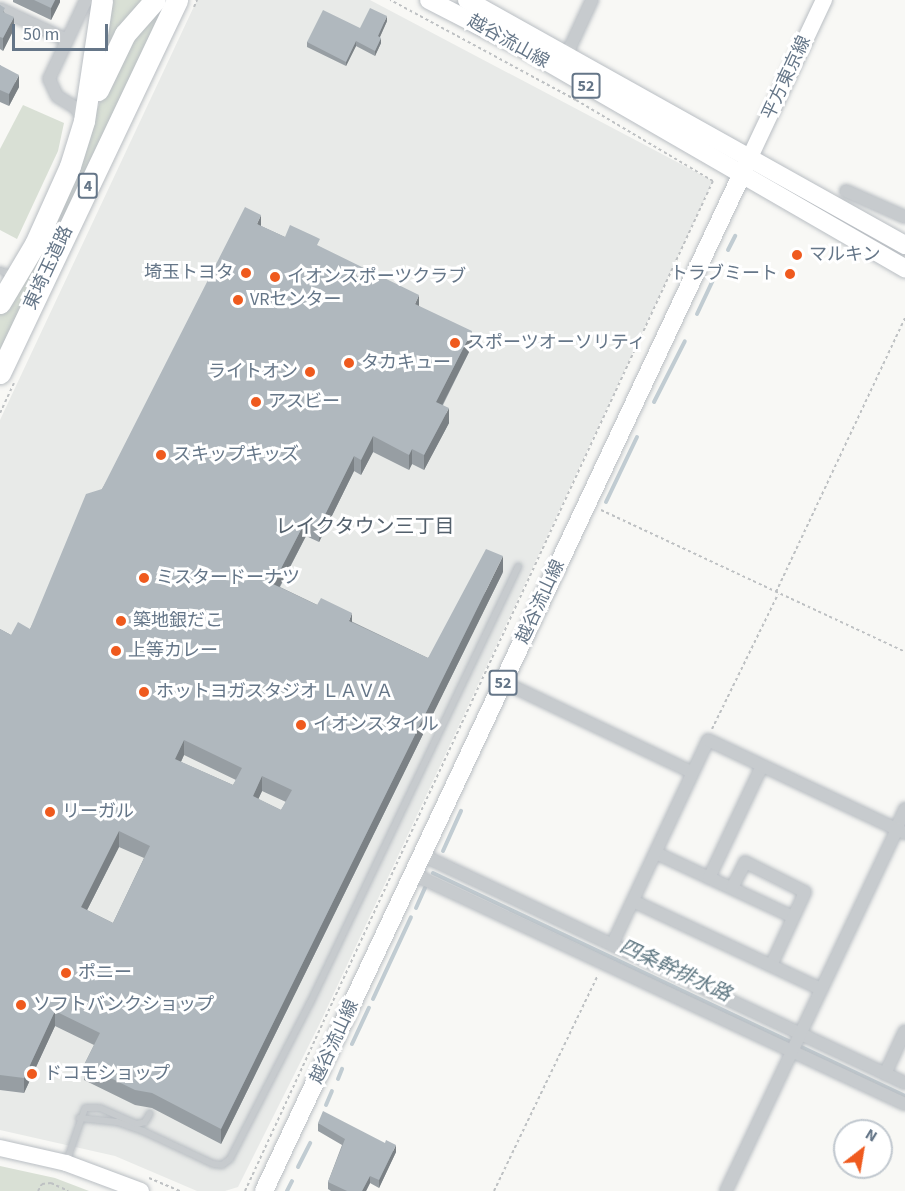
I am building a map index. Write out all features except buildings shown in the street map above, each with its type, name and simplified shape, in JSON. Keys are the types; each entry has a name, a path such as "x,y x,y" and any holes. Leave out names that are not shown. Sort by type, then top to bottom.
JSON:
{"highway":[{"name":"東埼玉道路","path":"0,303 8,274 50,215 84,121 102,0"},
{"name":"4","path":"84,121 117,47 155,0"},
{"name":"東埼玉道路","path":"0,373 177,0"}],"main road":[{"name":"越谷流山線","path":"429,0 532,53 905,268"},
{"name":"越谷流山線","path":"467,0 905,245"},
{"name":"平方東京線","path":"750,157 824,0"},
{"name":"越谷流山線","path":"264,1191 750,157"},
{"path":"0,1148 66,1163 141,1191"}],"street":[{"path":"84,121 76,108 57,96 49,79 65,39 86,0"},
{"path":"567,54 592,0"},
{"path":"0,9 65,39"},
{"path":"846,191 905,217"},
{"path":"503,682 692,772"},
{"path":"612,945 708,740 899,830"},
{"path":"709,878 762,766"},
{"path":"726,1191 899,830 905,809"},
{"path":"656,853 793,917"},
{"path":"422,855 612,945 905,1104"},
{"path":"732,888 745,862 805,892 771,966"},
{"path":"413,874 604,962 795,1043 905,1083"},
{"path":"633,901 821,989"},
{"path":"885,1074 905,1031"}],"lane":[{"path":"79,1118 117,1122 143,1131 213,1164 222,1165 230,1159 310,1003 518,566"},
{"path":"66,1163 79,1118 85,1108 100,1108 137,1124 145,1122 150,1113"}],"path":[{"path":"245,1191 713,181 576,100 390,0"},
{"path":"708,740 905,318"},
{"path":"587,503 905,652"},
{"path":"494,1191 604,962"},
{"path":"38,1191 42,1184 51,1183 68,1191"}],"shaded area":[{"path":"109,0 148,0 101,70"},
{"path":"163,0 170,0 0,360 0,314 22,283 123,49"},
{"path":"197,0 370,0 713,181 320,1023 238,1187 225,1191 197,1191 115,1156 0,1130 0,420"},
{"path":"23,105 64,123 58,151 17,239 0,230 0,149"},
{"path":"0,1166 55,1178 89,1191 0,1191"}],"waterway":[{"path":"728,250 735,236"},
{"path":"697,314 721,263"},
{"path":"654,402 685,341"},
{"path":"606,502 637,437"},
{"path":"443,851 461,811"},
{"name":"四条幹排水路","path":"433,873 905,1096"},
{"path":"416,908 425,888"},
{"path":"373,999 411,917"},
{"path":"352,1044 369,1008"},
{"path":"338,1079 342,1069"},
{"path":"326,1105 332,1091"},
{"path":"298,1167 310,1143"},
{"path":"287,1191 292,1181"}],"place":[{"name":"マルキン","path":"797,255"},
{"name":"埼玉トヨタ","path":"246,273"},
{"name":"トラブミート","path":"790,274"},
{"name":"イオンスポーツクラブ","path":"275,277"},
{"name":"VRセンター","path":"238,300"},
{"name":"スポーツオーソリティ","path":"455,343"},
{"name":"タカキュー","path":"349,363"},
{"name":"ライトオン","path":"310,372"},
{"name":"アスビー","path":"256,402"},
{"name":"スキップキッズ","path":"161,455"},
{"name":"ミスタードーナツ","path":"144,578"},
{"name":"築地銀だこ","path":"121,621"},
{"name":"上等カレー","path":"116,651"},
{"name":"ホットヨガスタジオ ＬＡＶＡ","path":"144,692"},
{"name":"イオンスタイル","path":"301,725"},
{"name":"リーガル","path":"50,812"},
{"name":"ポニー","path":"66,973"},
{"name":"ソフトバンクショップ","path":"21,1005"},
{"name":"ドコモショップ","path":"32,1074"}],"district":[{"name":"レイクタウン三丁目","path":"365,527"}]}
